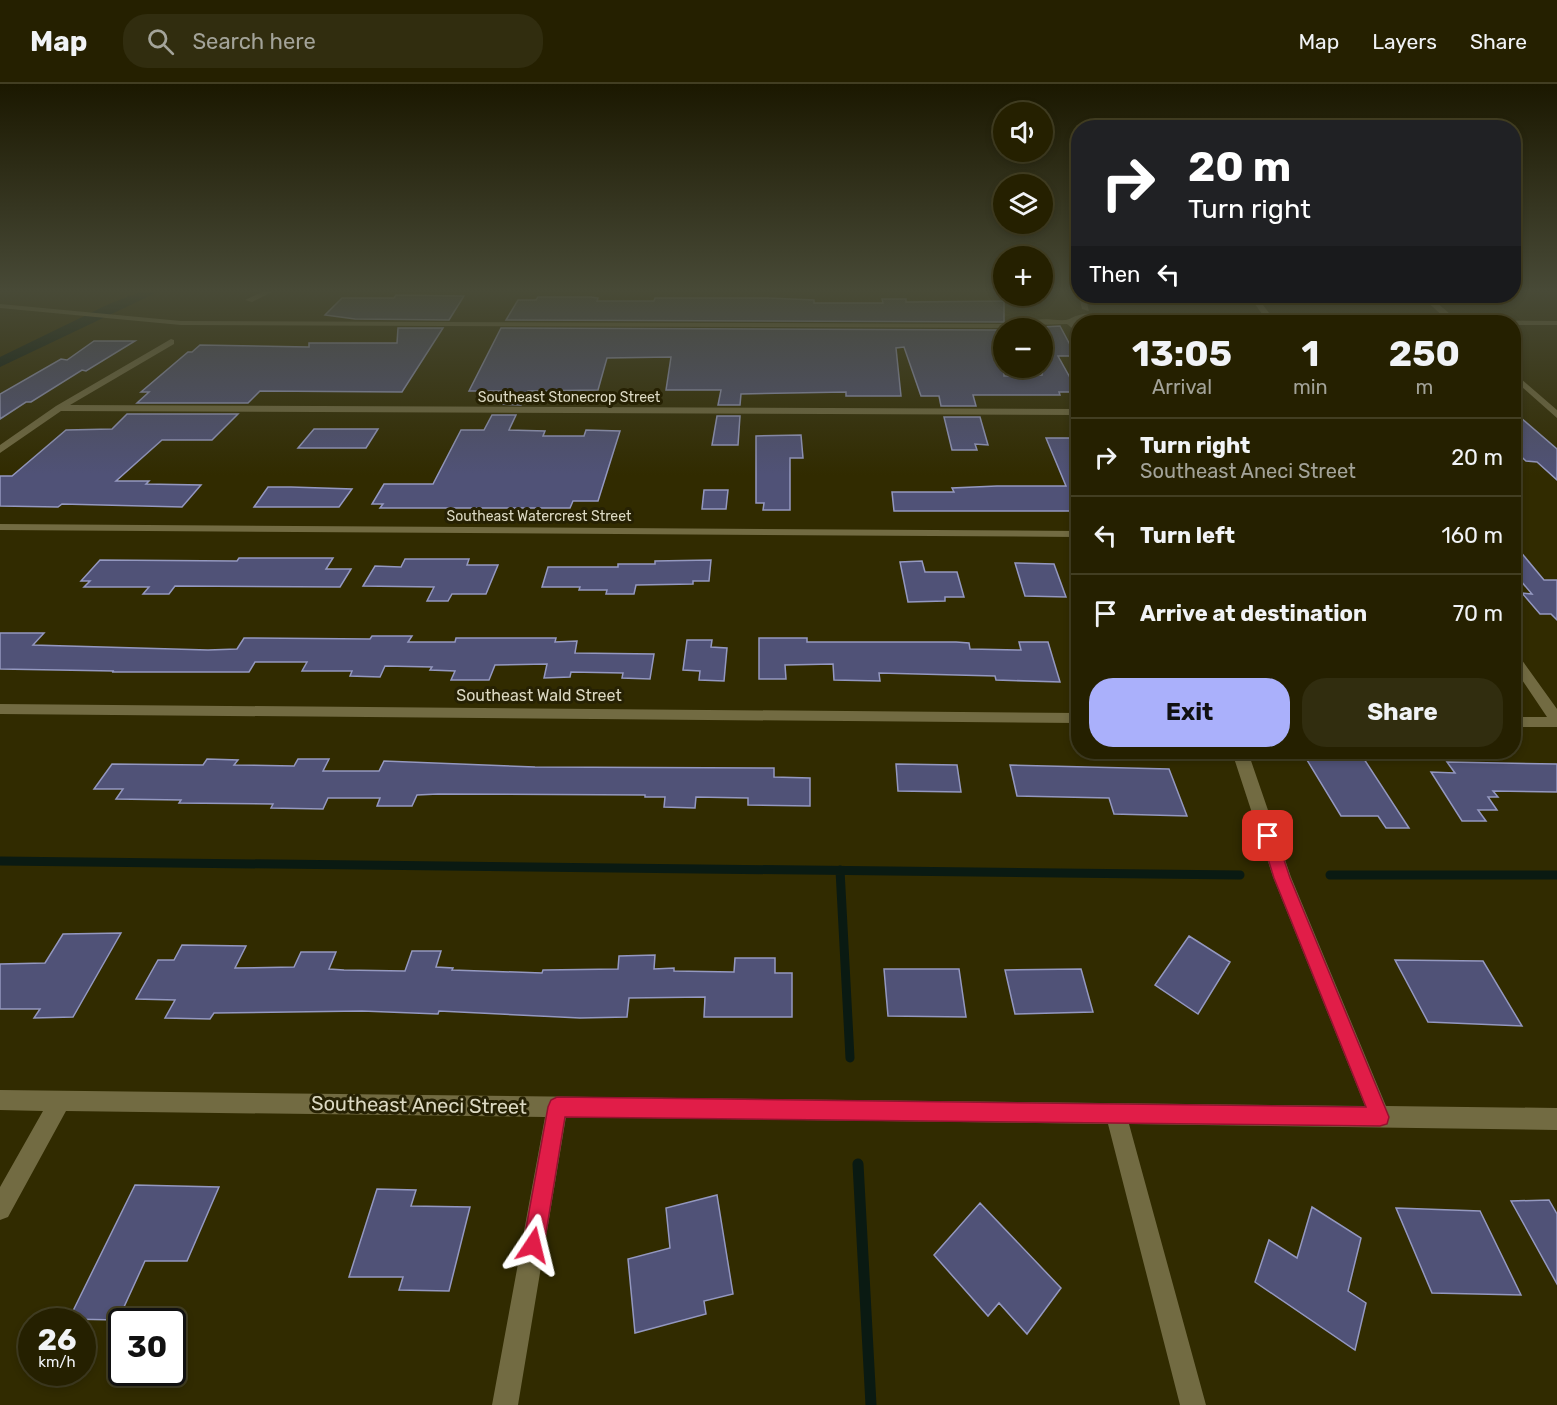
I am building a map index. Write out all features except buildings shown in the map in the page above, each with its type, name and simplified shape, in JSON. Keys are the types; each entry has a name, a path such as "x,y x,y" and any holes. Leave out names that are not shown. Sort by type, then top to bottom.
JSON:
{"street":[{"path":"0,450 59,408 155,352"},
{"path":"1521,382 1557,415"},
{"name":"Southeast Stonecrop Street","path":"59,408 1071,412"},
{"name":"Southeast Watercrest Street","path":"0,527 1071,534"},
{"path":"1521,669 1557,721"},
{"name":"Southeast Wald Street","path":"0,709 1071,718"},
{"path":"1521,722 1557,721"},
{"path":"1242,759 1282,878 1380,1117"},
{"name":"Southeast Aneci Street","path":"0,1100 1557,1119"},
{"path":"0,1209 60,1101"},
{"path":"505,1405 557,1107"},
{"path":"1116,1114 1193,1405"}],"waterway":[{"path":"0,363 23,352"},
{"path":"0,861 840,870"},
{"path":"840,870 1240,875"},
{"path":"840,870 850,1058"},
{"path":"1330,875 1557,875"},
{"path":"858,1164 871,1405"}],"route":[{"path":"533,1245 557,1107 1380,1117 1282,878 1268,836"}]}
